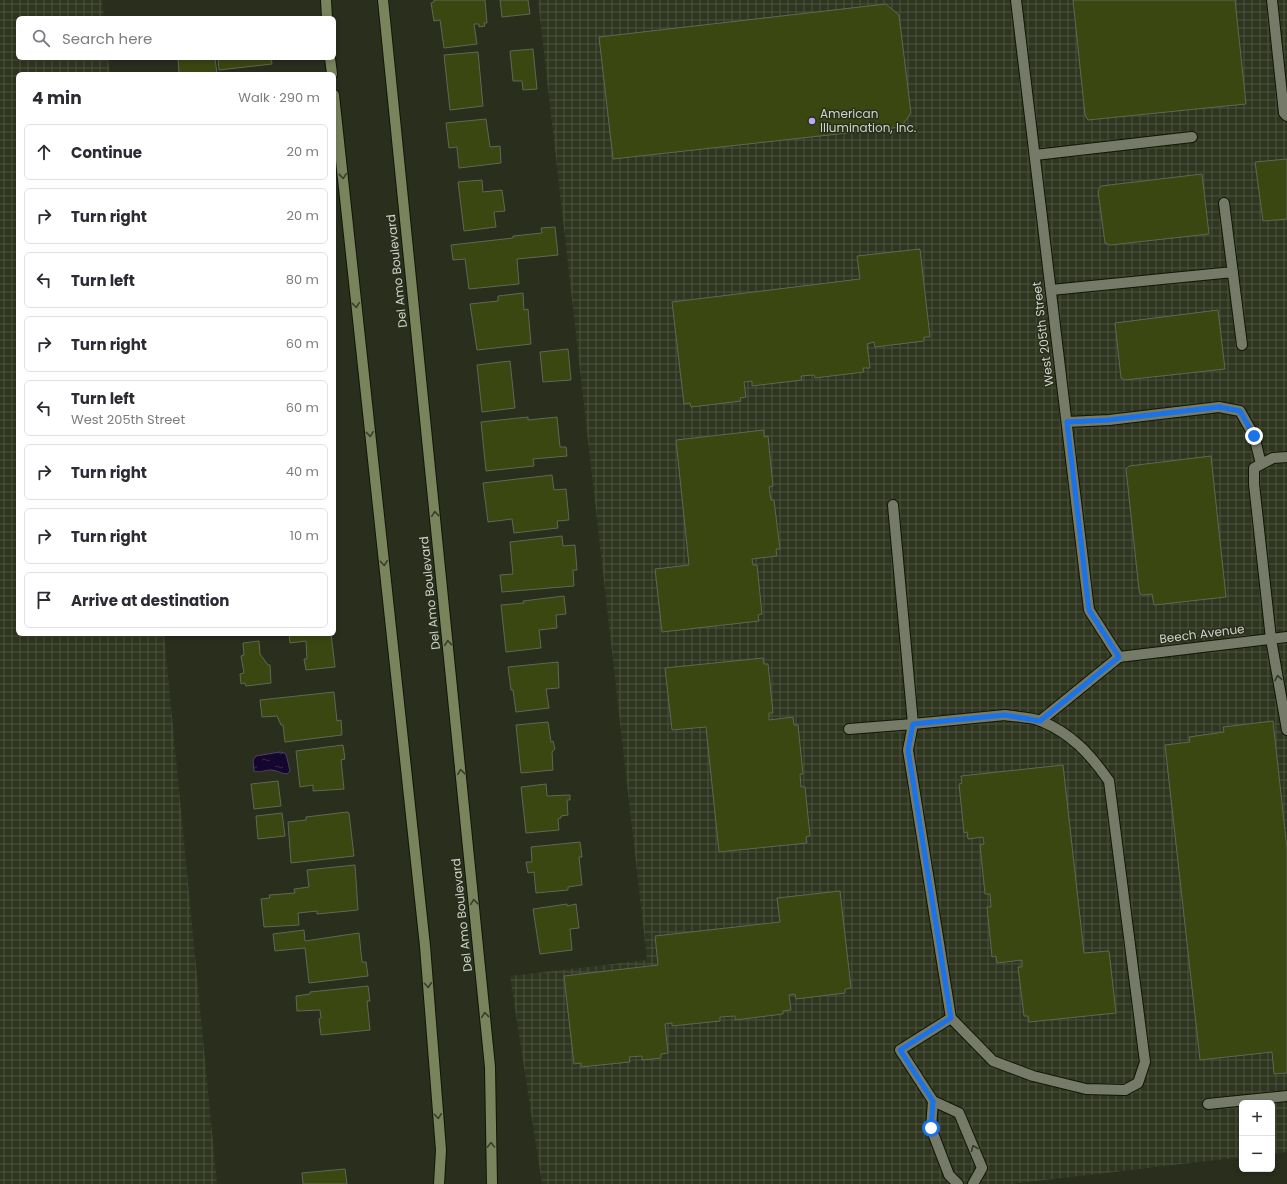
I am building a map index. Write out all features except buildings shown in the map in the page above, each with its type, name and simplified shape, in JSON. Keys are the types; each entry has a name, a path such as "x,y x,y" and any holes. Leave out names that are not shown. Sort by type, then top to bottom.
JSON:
{"main road":[{"path":"326,0 327,16"},
{"name":"Del Amo Boulevard","path":"383,0 490,1067 492,1184"},
{"path":"330,60 332,72"},
{"path":"336,114 425,946 441,1150 438,1184"}],"street":[{"name":"West 205th Street","path":"1016,0 1089,610 1119,657"},
{"path":"1272,0 1284,114 1287,116"},
{"path":"1035,155 1192,137"},
{"path":"1224,203 1242,345"},
{"path":"1051,290 1233,272"},
{"path":"1067,422 1108,420 1219,407 1240,411 1254,436 1261,464"},
{"path":"1287,457 1273,458 1254,468 1254,484 1271,639 1287,730"},
{"path":"849,729 913,724 1005,715 1040,721 1072,738 1092,757 1109,781 1145,1062 1138,1083 1125,1090 1086,1088 1033,1076 993,1061 951,1018 908,750 913,724 893,505"},
{"name":"Beech Avenue","path":"1119,657 1287,637"},
{"path":"1040,721 1119,657"},
{"path":"951,1018 900,1050 933,1101 959,1112 982,1168 974,1184"},
{"path":"1208,1104 1287,1096"},
{"path":"933,1101 931,1128 950,1175 958,1184"}],"shaded area":[{"path":"0,0 102,0 104,16 16,16 16,60 108,60 110,72 16,72 16,636 164,636 217,1184 0,1184"},
{"path":"538,0 1287,0 1287,1152 1275,1154 1275,1100 1239,1100 1239,1157 1011,1184 542,1184 510,976 647,960"}],"water":[{"path":"280,752 285,753 290,771 287,774 273,770 258,772 254,771 253,760 256,756"}],"place":[{"name":"American Illumination, Inc.","path":"812,121"}],"route":[{"path":"931,1128 933,1101 900,1050 951,1018 932,908 908,750 913,724 1005,715 1040,721 1119,657 1089,610 1067,422 1108,420 1219,407 1240,411 1254,436"}]}
